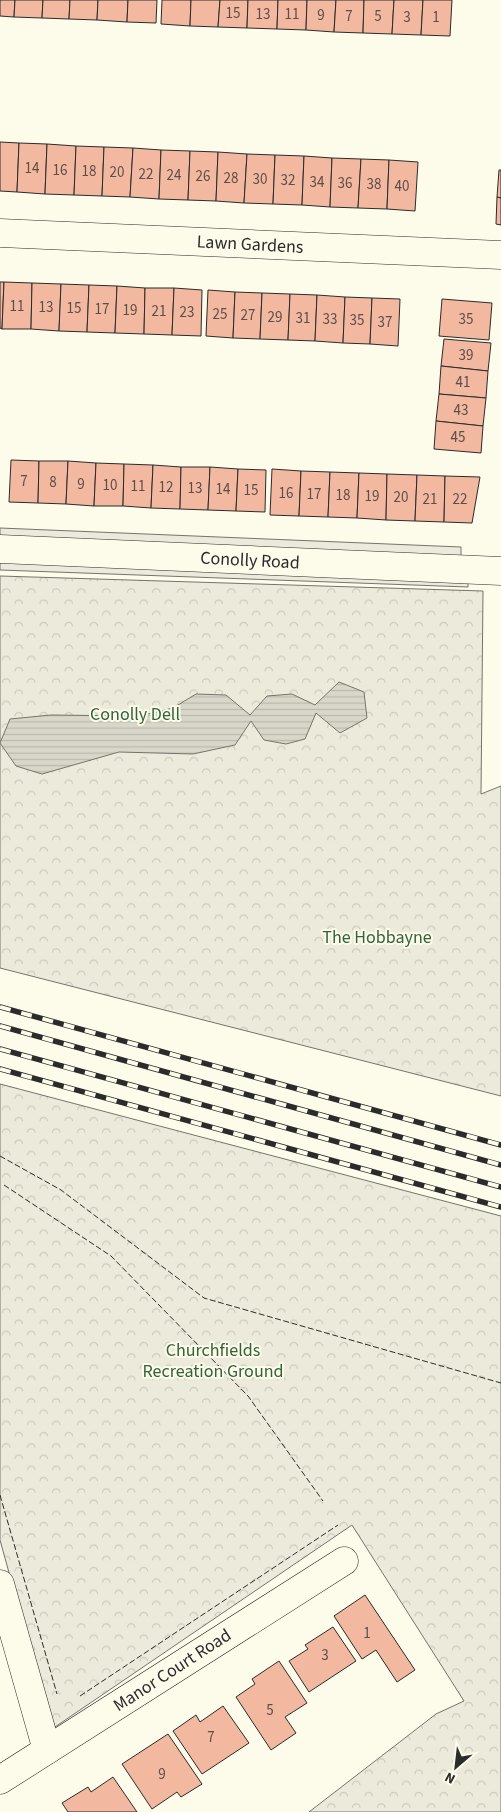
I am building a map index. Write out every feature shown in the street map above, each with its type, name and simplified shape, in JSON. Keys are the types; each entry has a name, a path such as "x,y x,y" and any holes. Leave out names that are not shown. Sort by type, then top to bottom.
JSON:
{"street":[{"name":"Lawn Gardens","path":"0,233 501,255"},
{"name":"Conolly Road","path":"0,549 501,571"},
{"name":"Manor Court Road","path":"0,1780 344,1561"},
{"path":"0,1584 47,1750"}],"green space":[{"path":"0,576 483,591 481,794 501,786 501,1096 0,968"},
{"name":"Churchfields Recreation Ground","path":"0,1084 501,1216 501,1812 309,1812 436,1714 464,1701 352,1525 52,1729 0,1540"}],"shaded area":[{"path":"0,528 461,547 461,557 0,538"},
{"path":"0,559 468,576 468,587 0,570"},
{"path":"339,682 364,692 367,718 340,733 316,713 305,739 286,744 264,740 251,721 235,745 193,754 119,752 42,774 16,766 0,743 10,719 51,715 139,716 173,708 196,694 226,695 250,715 267,696 292,694 315,705"}],"building":[{"path":"0,0 15,0 14,17 0,16"},
{"path":"15,0 43,0 42,18 14,17"},
{"path":"43,0 70,0 69,19 42,18"},
{"path":"70,0 98,0 97,20 69,19"},
{"path":"98,0 128,0 127,22 97,20"},
{"path":"128,0 157,0 156,23 127,22"},
{"path":"162,0 191,0 190,26 161,24"},
{"path":"191,0 220,0 218,27 190,26"},
{"path":"220,0 248,0 247,28 218,27"},
{"path":"248,0 278,0 277,29 247,28"},
{"path":"278,0 307,0 306,30 277,29"},
{"path":"307,0 336,0 334,32 306,30"},
{"path":"336,0 364,0 363,33 334,32"},
{"path":"364,0 394,0 392,34 363,33"},
{"path":"394,0 423,0 421,35 392,34"},
{"path":"423,0 452,0 450,36 421,35"},
{"path":"0,142 19,143 17,192 0,191"},
{"path":"19,143 47,144 45,194 17,192"},
{"path":"47,144 76,146 74,195 45,194"},
{"path":"76,146 104,147 102,196 74,195"},
{"path":"104,147 133,148 130,197 102,196"},
{"path":"133,148 161,150 159,199 130,197"},
{"path":"161,150 190,151 188,200 159,199"},
{"path":"190,151 218,152 216,201 188,200"},
{"path":"218,152 247,154 244,203 216,201"},
{"path":"247,154 275,155 273,204 244,203"},
{"path":"275,155 304,156 302,205 273,204"},
{"path":"304,156 332,158 330,207 302,205"},
{"path":"332,158 361,159 358,208 330,207"},
{"path":"361,159 389,160 387,209 358,208"},
{"path":"389,160 418,162 415,211 387,209"},
{"path":"499,170 501,170 501,198 497,197"},
{"path":"497,197 501,198 501,225 496,224"},
{"path":"0,282 4,282 2,329 0,328"},
{"path":"4,282 32,283 31,329 2,329"},
{"path":"32,283 61,284 59,331 31,329"},
{"path":"61,284 89,285 87,332 59,331"},
{"path":"89,285 117,286 115,333 87,332"},
{"path":"117,286 145,288 144,334 115,333"},
{"path":"145,288 174,288 172,335 144,334"},
{"path":"174,288 202,290 201,336 172,335"},
{"path":"208,290 235,292 233,338 206,336"},
{"path":"235,292 262,293 260,339 233,338"},
{"path":"262,293 290,294 288,340 260,339"},
{"path":"290,294 317,295 315,341 288,340"},
{"path":"317,295 345,297 343,343 315,341"},
{"path":"345,297 372,298 370,344 343,343"},
{"path":"372,298 400,299 398,346 370,344"},
{"path":"442,299 492,303 489,340 439,336"},
{"path":"444,339 491,343 488,371 441,366"},
{"path":"441,366 488,371 486,398 439,394"},
{"path":"439,394 486,398 483,426 436,421"},
{"path":"436,421 483,426 481,453 434,449"},
{"path":"11,460 39,461 38,503 9,502"},
{"path":"39,461 68,461 66,504 38,503"},
{"path":"68,461 96,463 94,506 66,504"},
{"path":"96,463 124,464 123,506 94,506"},
{"path":"124,464 153,465 151,508 123,506"},
{"path":"153,465 181,467 180,509 151,508"},
{"path":"181,467 210,467 208,510 180,509"},
{"path":"210,467 238,469 236,511 208,510"},
{"path":"238,469 266,470 265,512 236,511"},
{"path":"272,469 301,471 299,516 270,515"},
{"path":"301,471 330,472 328,517 299,516"},
{"path":"330,472 359,473 357,518 328,517"},
{"path":"359,473 387,474 386,520 357,518"},
{"path":"387,474 417,475 415,521 386,520"},
{"path":"417,475 445,476 444,522 415,521"},
{"path":"445,476 480,477 472,523 444,522"},
{"path":"365,1595 415,1670 397,1682 376,1650 362,1659 334,1616"},
{"path":"333,1627 356,1661 309,1692 289,1661 308,1649 305,1645"},
{"path":"279,1661 307,1703 285,1717 296,1733 271,1750 236,1697 255,1684 252,1679"},
{"path":"223,1706 249,1743 202,1774 173,1731 196,1715 200,1722"},
{"path":"168,1734 202,1784 181,1797 177,1792 152,1809 122,1764"},
{"path":"113,1777 137,1812 68,1812 62,1803 88,1787 91,1792"}],"railway":[{"path":"0,1007 501,1145"},
{"path":"0,1026 501,1165"},
{"path":"0,1049 501,1187"},
{"path":"0,1069 501,1207"}],"fence":[{"path":"0,1156 61,1190 204,1298 501,1383"},
{"path":"4,1185 111,1256 248,1396 323,1501"},
{"path":"0,1495 57,1694"},
{"path":"80,1696 338,1525"}],"park label":[{"name":"Conolly Dell","path":"135,714"},
{"name":"The Hobbayne","path":"377,937"}]}
